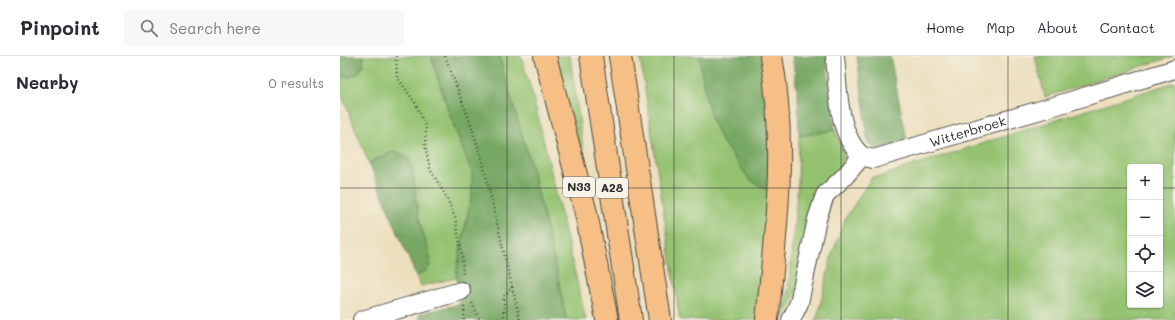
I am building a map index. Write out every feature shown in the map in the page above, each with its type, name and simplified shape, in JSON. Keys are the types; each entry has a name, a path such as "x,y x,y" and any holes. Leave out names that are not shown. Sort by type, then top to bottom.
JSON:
{"highway":[{"name":"N33","path":"545,56 586,213 606,320"},
{"name":"A28","path":"591,56 631,320"},
{"name":"A28","path":"620,56 660,320"},
{"path":"767,320 780,172 777,110 771,56"}],"street":[{"path":"791,320 799,303 817,219 825,195 845,176 862,156 846,134 843,122 835,56"},
{"name":"Witterbroek","path":"862,156 873,159 1175,69"},
{"path":"362,320 461,291"}],"path":[{"path":"396,56 397,76 416,104 426,129 425,145 430,169 455,218 462,255 463,274 461,291 464,308 464,320"},
{"path":"445,56 469,119 482,159 520,320"},
{"path":"504,320 504,296 512,287"}],"green space":[{"path":"340,56 363,56 361,70 350,77 340,78"},
{"path":"363,56 431,56 449,113 472,173 472,194 456,278 421,286 416,276 426,271 430,265 430,256 419,219 416,200 381,156 369,163 340,91 340,78 350,77 364,60"},
{"path":"431,56 499,56 533,172 557,272 566,320 420,320 419,314 460,304 460,288 456,278 457,268 472,194 472,173 449,113"},
{"path":"499,56 521,56 534,100 586,320 566,320 557,272 533,172"},
{"path":"555,56 570,56 587,176"},
{"path":"640,56 699,56 721,140 750,180 768,190 757,320 680,320"},
{"path":"699,56 761,56 770,119 768,190 750,180 721,140 712,120 706,98"},
{"path":"792,56 826,56 835,130 799,136 798,96"},
{"path":"857,56 890,56 907,141 879,150 871,146 867,139"},
{"path":"1035,56 1174,56 1045,97"},
{"path":"1175,82 1175,320 815,320 818,315 831,258 845,219 872,177 879,177"},
{"path":"835,130 844,159 840,174 791,305 780,320 788,294 798,182 799,136"},
{"path":"392,152 400,153 408,158 413,171 419,219 430,256 430,265 426,271 416,276 369,163"}]}
